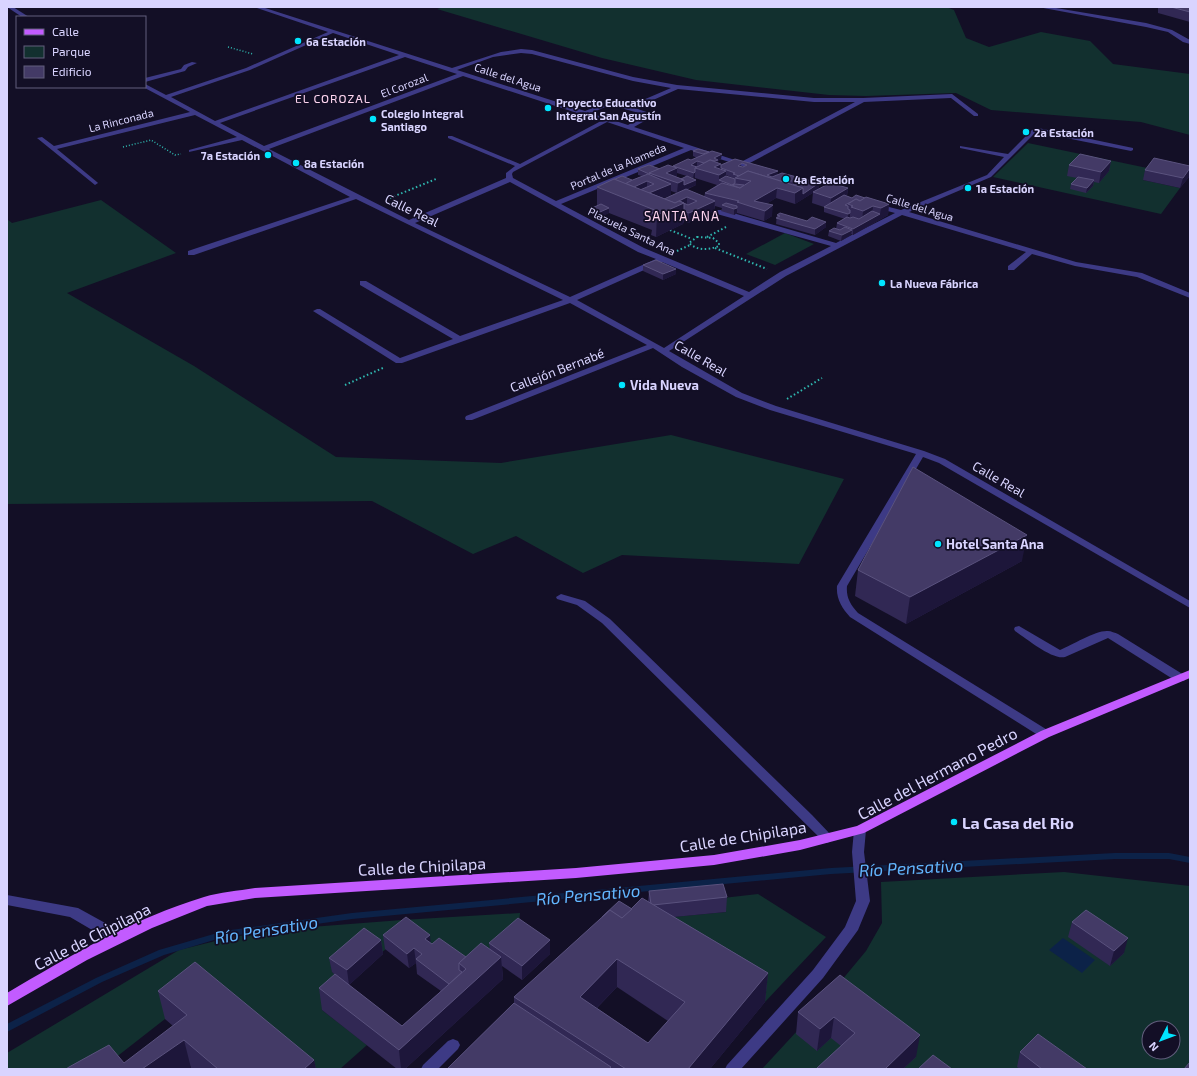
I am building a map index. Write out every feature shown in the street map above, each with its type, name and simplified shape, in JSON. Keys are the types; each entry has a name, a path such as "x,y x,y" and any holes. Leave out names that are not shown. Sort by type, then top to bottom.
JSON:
{"main road":[{"name":"Calle del Hermano Pedro","path":"860,830 1045,734 1185,676"},
{"name":"Calle de Chipilapa","path":"7,1000 82,956 146,924 206,901 255,893 584,873 714,860 800,845 860,830"}],"street":[{"path":"8,7 24,16"},
{"name":"Calle del Agua","path":"257,7 334,31 583,114 764,171"},
{"path":"1042,7 1152,26 1170,31 1185,41 1190,42"},
{"path":"166,97 236,74 334,31"},
{"path":"452,70 495,54 521,51 532,52 633,79 677,87 814,100 863,100 952,96 976,115"},
{"path":"214,123 404,55"},
{"path":"146,80 183,70 186,66 194,63"},
{"name":"El Corozal","path":"263,149 462,74"},
{"name":"La Rinconada","path":"146,87 203,117"},
{"path":"630,108 677,87"},
{"path":"742,164 863,100"},
{"path":"583,114 608,103 630,108 652,116 627,128"},
{"name":"La Rinconada","path":"53,148 195,113"},
{"name":"Calle Real","path":"203,117 372,205 570,300 654,345 685,365 739,395 773,408 921,453 942,461 1190,605"},
{"path":"409,223 510,179 508,174 510,171 605,121"},
{"path":"664,351 783,274 901,213 989,176 1036,130 1131,149"},
{"path":"450,137 520,166"},
{"path":"40,138 95,183"},
{"path":"191,151 242,138"},
{"path":"962,147 1010,156"},
{"name":"Portal de la Alameda","path":"554,204 689,148"},
{"name":"Plazuela Santa Ana","path":"510,179 641,250 749,295"},
{"path":"191,253 356,197"},
{"name":"Calle del Agua","path":"871,204 1075,264 1129,272 1189,295"},
{"path":"720,212 837,246"},
{"path":"1011,268 1031,251"},
{"path":"317,311 399,361 570,300 662,259"},
{"path":"363,283 460,340"},
{"name":"Callejón Bernabé","path":"469,418 654,345"},
{"name":"Calle del Hermano Pedro","path":"921,453 842,586 841,594 843,601 854,615 1045,734"},
{"path":"561,597 581,604 606,621 808,818 826,838"},
{"path":"1019,629 1056,653 1061,654 1100,636 1108,634 1114,636 1145,657 1185,676"},
{"name":"Calle del Hermano Pedro","path":"732,1069 818,974 851,930 863,901 858,852 860,830"},
{"path":"7,900 73,912 102,928 116,939"},
{"path":"428,1069 453,1045"}],"path":[{"path":"228,47 270,59"},
{"path":"123,147 151,140 175,155 191,151"},
{"path":"372,205 436,179"},
{"path":"670,230 693,239"},
{"path":"701,237 713,238 719,243 719,246 715,248 704,250 693,248 689,243 693,239 701,237"},
{"path":"715,248 783,274"},
{"path":"345,384 399,361"},
{"path":"773,408 822,378"}],"green space":[{"path":"444,7 946,7 954,10 966,38 989,47 1041,32 1090,41 1113,64 1190,74 1190,135 1141,122 991,110 956,93 866,96 829,95 696,80 602,58 437,9"},
{"path":"1028,143 1152,169 1143,180 1180,188 1161,214 993,177"},
{"path":"101,200 176,253 67,293 194,366 336,457 501,463 671,435 844,479 799,564 622,555 583,573 516,536 473,554 372,501 7,504 7,219 12,223"},
{"path":"785,233 814,244 775,265 746,254"},
{"path":"1064,872 1190,886 1190,1069 762,1069 822,1004 866,951 882,923 881,882"},
{"path":"758,894 826,937 765,1002 651,919 726,912 723,898"},
{"path":"520,913 518,932 472,975 407,932 381,953 332,972 349,985 322,1010 367,1045 340,1069 296,1069 165,1019 101,1069 7,1069 7,1053 179,950 232,937 285,929"}],"water":[{"path":"1063,938 1095,960 1082,973 1049,950"}],"building":[{"path":"1171,7 1190,7 1190,12"},
{"path":"698,149 709,152 703,154 693,151"},
{"path":"712,151 722,154 714,158 718,160 710,160 704,163 697,161 691,165 697,167 695,168 694,173 673,166 688,159 691,160"},
{"path":"1080,154 1111,161 1101,172 1069,165"},
{"path":"1154,158 1190,166 1190,168 1183,178 1145,170"},
{"path":"735,159 778,171 767,175 772,177 782,173 819,183 803,194 803,188 793,185 797,182 786,180 784,182 748,171 739,176 721,168 721,165","holes":["742,163 747,165 743,167 738,166"]},
{"path":"710,160 721,164 714,167 726,171 719,175 695,168"},
{"path":"649,165 660,169 649,174 638,169"},
{"path":"668,165 677,168 666,173 684,180 678,183 649,173"},
{"path":"748,171 803,188 795,193 777,188 754,201 773,205 765,211 737,202 739,201 705,193 722,183 740,188 751,181 735,178"},
{"path":"648,174 671,184 649,193 661,198 640,190 654,184 647,181 634,187 625,183"},
{"path":"622,176 632,180 625,184 615,179"},
{"path":"687,176 696,180 684,185 684,180 681,179"},
{"path":"726,176 735,179 735,183 732,185 719,180"},
{"path":"1078,177 1094,180 1087,188 1071,184"},
{"path":"614,179 675,203 679,201 684,203 657,215 652,213 657,211 597,187"},
{"path":"830,183 848,188 831,198 813,192"},
{"path":"732,185 744,185 740,188"},
{"path":"686,189 715,201 689,213 684,211 684,203 688,205 697,201 687,197 675,203 664,199"},
{"path":"844,195 852,198 856,195 865,198 860,201 856,199 845,205 848,206 848,209 850,210 850,213 848,214 824,207"},
{"path":"866,197 889,204 881,208 873,206 863,211 851,207 853,206 848,204 856,199 860,201"},
{"path":"726,203 737,206 737,208 734,209 722,205"},
{"path":"601,204 609,208 600,212 592,208"},
{"path":"872,211 880,214 853,229 837,223 847,217 859,219"},
{"path":"780,213 807,221 812,217 826,222 815,229 776,218 780,216 777,215"},
{"path":"845,227 852,230 842,235 829,231 834,228 840,230"},
{"path":"656,260 676,269 663,274 643,265"},
{"name":"Hotel Santa Ana","path":"913,467 1027,535 910,597 858,570"},
{"path":"723,884 727,897 651,904 649,891"},
{"path":"642,898 768,973 688,1069 626,1069 514,997 610,910 622,918","holes":["617,959 685,1002 648,1043 580,997"]},
{"path":"619,901 632,909 622,918 610,910 602,917"},
{"path":"1086,910 1128,938 1114,951 1072,922"},
{"path":"406,917 430,935 425,939 432,944 439,938 466,957 459,963 459,970 462,972 449,984 416,959 422,954 414,948 407,954 383,935"},
{"path":"518,918 550,940 522,966 489,943"},
{"path":"364,928 381,940 347,970 329,958"},
{"path":"481,943 501,957 399,1050 319,988 335,974 402,1026 466,969 459,963"},
{"path":"195,962 314,1060 304,1069 218,1069 184,1040 142,1069 66,1069 109,1045 124,1063 187,1015 158,991"},
{"path":"840,975 920,1035 885,1069 817,1068 855,1033 834,1017 820,1029 798,1012"},
{"path":"514,1003 611,1067 609,1069 447,1069"},
{"path":"1038,1034 1087,1069 1042,1069 1020,1052"},
{"path":"933,1055 952,1069 918,1069"},
{"path":"1190,1062 1190,1069 1184,1069"}],"waterway":[{"name":"Río Pensativo","path":"7,1028 99,980 162,952 224,934 352,916 831,871 1115,856 1169,856 1190,860"}],"place":[{"name":"6a Estación","path":"298,41"},
{"name":"Proyecto Educativo Integral San Agustín","path":"548,108"},
{"name":"Colegio Integral Santiago","path":"373,119"},
{"name":"2a Estación","path":"1026,132"},
{"name":"7a Estación","path":"268,155"},
{"name":"8a Estación","path":"296,163"},
{"name":"4a Estación","path":"786,179"},
{"name":"1a Estación","path":"968,188"},
{"name":"La Nueva Fábrica","path":"882,283"},
{"name":"Vida Nueva","path":"622,385"},
{"name":"Hotel Santa Ana","path":"938,544"},
{"name":"La Casa del Rio","path":"954,822"}],"district":[{"name":"EL COROZAL","path":"333,98"},
{"name":"SANTA ANA","path":"682,216"}]}
